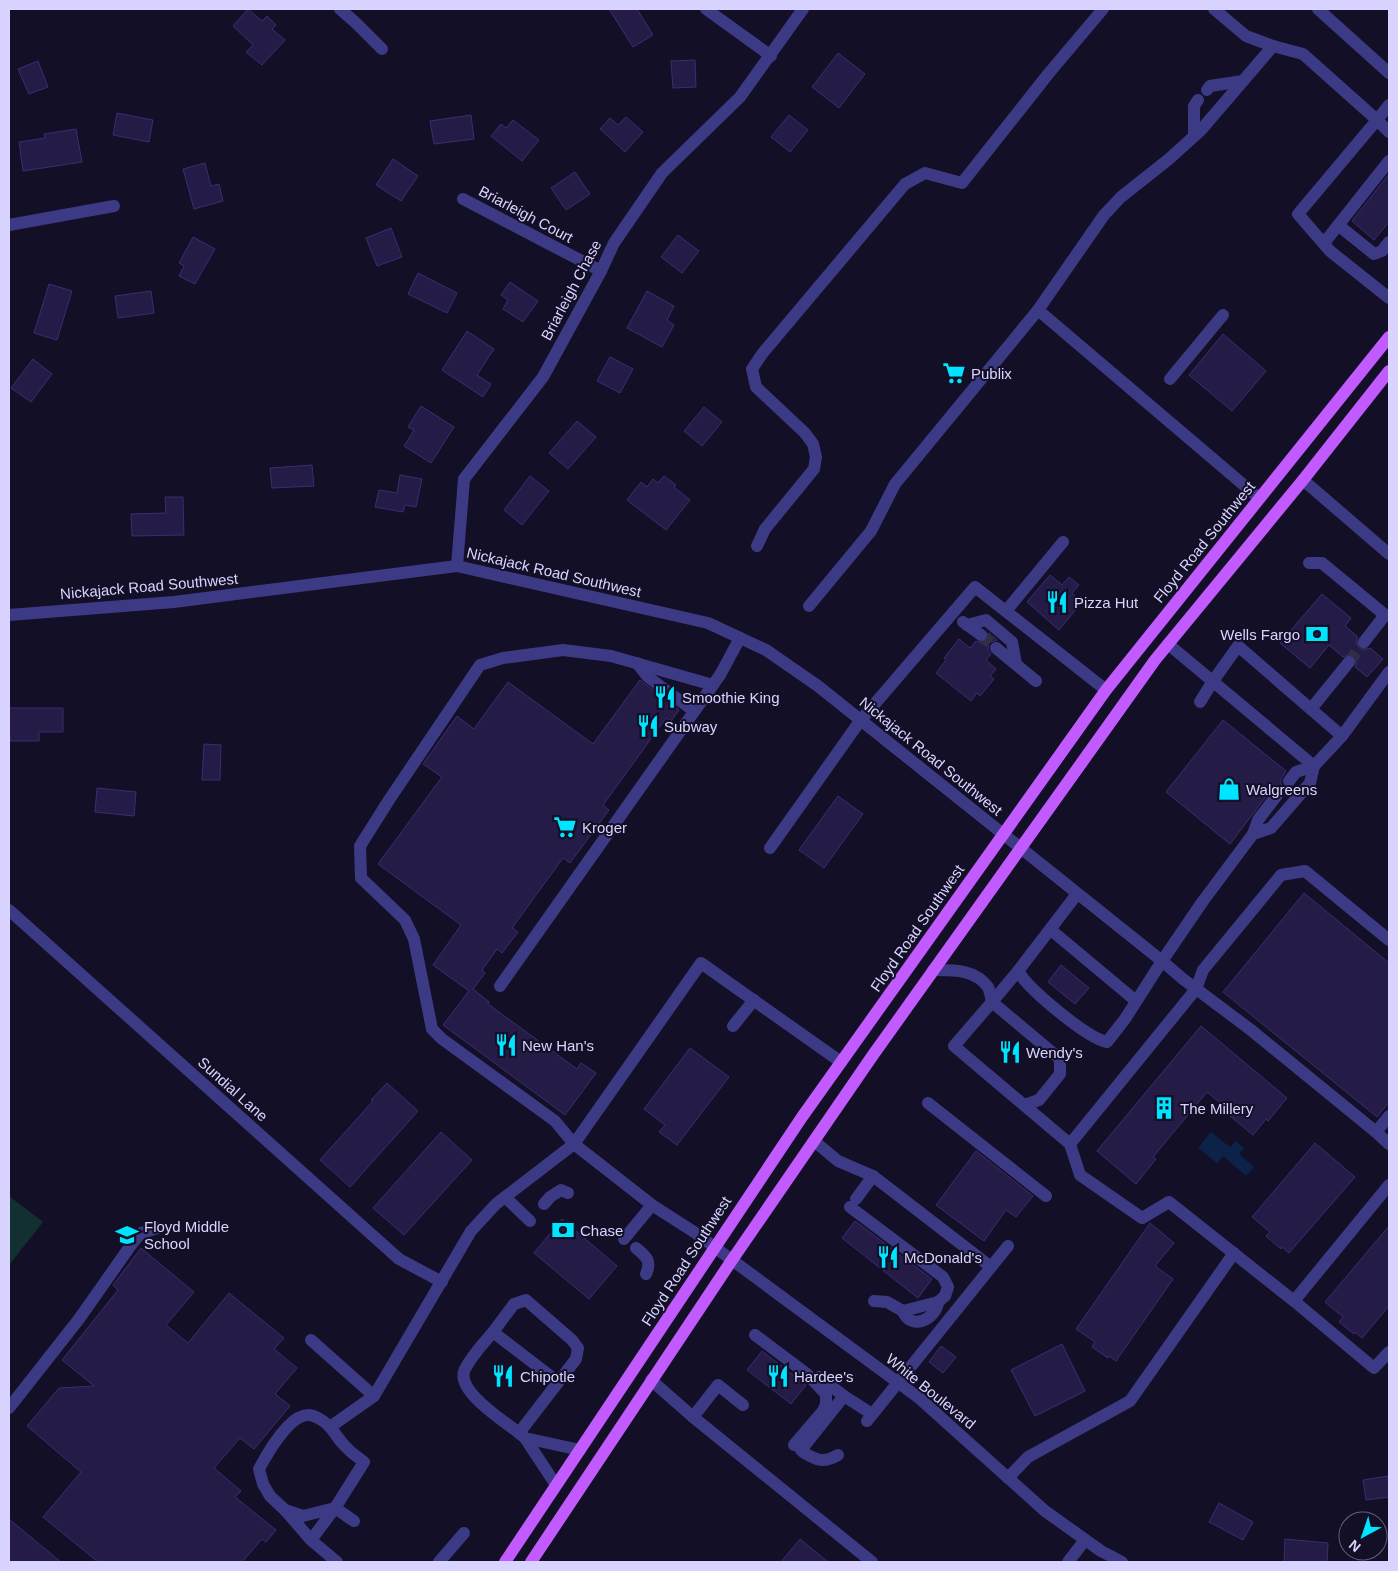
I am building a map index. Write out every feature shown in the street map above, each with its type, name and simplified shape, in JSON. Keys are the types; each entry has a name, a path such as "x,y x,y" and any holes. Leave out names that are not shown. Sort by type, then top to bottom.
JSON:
{"main road":[{"name":"Floyd Road Southwest","path":"505,1562 802,1117 1106,690 1389,337"},
{"path":"531,1562 732,1260 1020,848 1168,644 1303,480 1389,371"}],"street":[{"path":"340,9 382,49"},
{"path":"706,9 770,56"},
{"name":"Briarleigh Chase","path":"457,566 464,479 543,377 614,243 662,174 740,97 803,9"},
{"path":"758,546 765,529 814,469 816,457 813,444 805,433 756,387 752,369 762,354 905,184 925,173 962,183 1103,9"},
{"path":"1214,9 1246,36 1303,54 1389,132"},
{"path":"1318,9 1389,73"},
{"path":"809,606 871,531 895,484 1038,310 1104,215 1121,197 1194,136 1274,46"},
{"path":"1207,90 1210,86 1243,81"},
{"path":"1194,136 1194,106 1198,100"},
{"path":"1389,105 1298,214 1330,251 1389,298"},
{"path":"1324,243 1389,161"},
{"name":"Briarleigh Court","path":"463,199 600,271"},
{"path":"9,225 114,206"},
{"path":"1338,225 1374,254 1382,251 1389,242"},
{"path":"1038,310 1260,498"},
{"path":"1170,379 1223,315"},
{"path":"1303,480 1389,554"},
{"path":"1006,611 1063,542"},
{"path":"1309,563 1322,563 1386,615 1364,642"},
{"name":"Nickajack Road Southwest","path":"9,614 174,602 457,566 708,623 774,655 818,686 1162,960 1196,990 1251,1030 1389,1144"},
{"path":"770,848 860,721 975,587 1106,690"},
{"path":"952,614 981,635"},
{"path":"967,625 986,620 1012,642 1016,664"},
{"path":"500,986 713,685 740,638"},
{"path":"1168,644 1314,766"},
{"path":"1200,702 1212,681 1238,646 1342,736"},
{"path":"996,648 1036,681"},
{"name":"White Boulevard","path":"713,685 611,656 563,650 503,658 480,665 360,846 361,878 405,920 414,939 432,1029 442,1039 555,1121 574,1144 652,1205 716,1248 918,1398 1044,1511 1101,1551 1122,1562"},
{"path":"1311,709 1348,662"},
{"path":"637,663 648,677 694,711"},
{"path":"1289,780 1296,772 1314,766 1342,736 1389,672"},
{"path":"1254,834 1271,828 1310,783 1314,766"},
{"path":"1018,971 1022,979 1041,996 1091,1035 1100,1041 1107,1042 1125,1019 1162,960 1254,834 1258,820 1278,795"},
{"path":"1070,1144 1196,990 1203,970 1281,874 1305,871 1389,940"},
{"path":"1077,894 1018,971 954,1046 1070,1144 1080,1175 1142,1218 1169,1202 1294,1301 1374,1368 1389,1352"},
{"name":"Sundial Lane","path":"9,910 399,1259 442,1282"},
{"path":"1051,930 1136,1000"},
{"path":"330,1427 374,1396 471,1231 496,1204 574,1144 701,963 841,1062"},
{"path":"933,970 957,970 968,972 978,978 988,988 992,1002 1060,1059 1060,1074 1039,1100 1024,1105"},
{"path":"733,1026 754,1000"},
{"path":"928,1102 1046,1196"},
{"path":"1376,1132 1389,1116"},
{"path":"814,1141 838,1161 873,1176 991,1267"},
{"path":"873,1176 853,1203 942,1277 948,1287 945,1296 938,1302 935,1313 928,1320 918,1322 910,1320 904,1316 903,1311 887,1302 874,1301"},
{"path":"1294,1301 1389,1185"},
{"path":"544,1204 561,1190 568,1193"},
{"path":"505,1197 530,1221"},
{"path":"624,1239 652,1205"},
{"path":"9,1408 79,1319 130,1245 142,1233 158,1228"},
{"path":"799,1449 826,1404 826,1394 806,1374 757,1332 870,1417 1008,1246"},
{"path":"636,1248 646,1256 648,1261 649,1268 646,1274"},
{"path":"1008,1478 1028,1457 1130,1401 1234,1253"},
{"path":"522,1435 558,1382 576,1360 578,1348 572,1340 526,1300 514,1304 464,1370 464,1384 471,1395 522,1435 556,1485"},
{"path":"493,1332 558,1382"},
{"path":"311,1340 374,1396"},
{"path":"651,1380 693,1417 872,1562"},
{"path":"693,1417 718,1385 743,1405"},
{"path":"799,1449 844,1396"},
{"path":"311,1540 364,1462 346,1448 330,1427 321,1419 309,1415 299,1418 287,1428 268,1452 259,1469 263,1484 270,1496 311,1540 337,1562"},
{"path":"522,1435 580,1450"},
{"path":"799,1449 810,1457 819,1460 828,1460 838,1455"},
{"path":"285,1510 303,1516 334,1508 354,1521"},
{"path":"439,1562 464,1533"},
{"path":"1068,1562 1085,1540"}],"green space":[{"path":"9,1196 43,1222 9,1265"}],"water":[{"path":"1211,1132 1230,1147 1236,1141 1244,1148 1239,1154 1254,1167 1246,1176 1223,1156 1217,1163 1198,1148"}],"building":[{"path":"248,9 262,21 267,16 276,25 272,29 285,40 262,65 246,52 253,45 233,26"},
{"path":"609,9 637,9 653,35 633,47"},
{"path":"838,53 865,74 839,108 812,87"},
{"path":"695,60 696,87 673,88 671,61"},
{"path":"38,61 48,87 29,94 18,69"},
{"path":"117,113 153,120 149,142 113,135"},
{"path":"471,115 474,139 434,144 430,121"},
{"path":"789,115 808,130 790,152 771,137"},
{"path":"626,117 643,132 625,152 600,129 610,118 618,125"},
{"path":"513,120 539,140 522,161 491,136 501,124 506,128"},
{"path":"76,129 82,162 23,171 19,142 45,138 44,134"},
{"path":"393,159 418,176 401,201 376,185"},
{"path":"205,163 211,186 219,184 223,201 194,209 183,169"},
{"path":"575,172 590,194 566,210 551,188"},
{"path":"1389,174 1389,222 1374,240 1352,221"},
{"path":"391,228 402,257 377,266 366,238"},
{"path":"678,235 699,251 682,273 661,257"},
{"path":"193,237 215,249 195,284 179,276 184,266 179,263"},
{"path":"418,273 457,293 447,313 408,294"},
{"path":"510,282 538,301 523,322 503,309 508,300 501,295"},
{"path":"49,284 72,291 57,340 34,333"},
{"path":"151,291 154,313 118,318 115,296"},
{"path":"647,291 674,306 667,320 674,325 662,347 627,328"},
{"path":"467,331 494,349 477,375 491,384 483,397 442,370"},
{"path":"1223,334 1266,371 1232,411 1189,375"},
{"path":"610,357 633,369 620,393 597,381"},
{"path":"33,359 52,374 31,402 11,388"},
{"path":"421,406 454,427 431,463 404,446 414,430 408,427"},
{"path":"704,407 722,422 702,446 684,431"},
{"path":"577,421 596,437 568,469 549,453"},
{"path":"312,465 314,486 272,488 270,468"},
{"path":"400,475 422,479 416,507 405,505 403,512 375,507 379,490 397,493"},
{"path":"530,476 549,491 522,525 504,510"},
{"path":"664,476 676,485 674,487 690,500 666,530 627,500 641,482 647,487 653,479 658,483"},
{"path":"165,497 183,497 184,535 132,536 131,514 166,513"},
{"path":"1050,575 1062,585 1069,577 1079,585 1072,593 1082,602 1059,630 1027,602"},
{"path":"1322,594 1351,618 1345,626 1358,637 1356,641 1359,648 1363,650 1370,648 1383,659 1367,677 1355,667 1357,663 1354,656 1350,654 1343,657 1329,645 1310,668 1280,643"},
{"path":"989,633 997,640 989,643 988,650 991,654 986,660 996,669 990,676 994,679 980,696 977,693 971,701 936,673 946,660 944,658 959,639 970,648 976,641 981,643 987,640"},
{"path":"640,680 679,710 671,721 666,718 603,805 609,810 570,863 563,858 512,928 518,932 502,953 497,949 482,970 485,973 473,989 489,1002 488,1004 577,1069 581,1063 596,1073 565,1115 443,1025 469,991 433,965 461,925 378,864 442,777 423,764 457,716 474,729 508,682 593,744"},
{"path":"9,708 63,708 63,732 39,732 39,741 10,741"},
{"path":"1223,720 1286,771 1281,779 1281,784 1284,788 1290,789 1285,795 1282,789 1278,787 1271,790 1230,844 1166,792"},
{"path":"204,744 221,745 220,780 202,780"},
{"path":"97,788 136,792 134,816 95,812"},
{"path":"838,796 863,814 824,868 799,850"},
{"path":"1304,893 1389,963 1389,1102 1377,1117 1223,992"},
{"path":"1061,965 1089,988 1075,1004 1048,982"},
{"name":"The Millery","path":"1201,1026 1287,1098 1268,1121 1266,1119 1253,1135 1230,1116 1232,1113 1207,1092 1153,1157 1156,1159 1136,1184 1097,1151"},
{"path":"690,1048 729,1077 677,1145 659,1132 665,1125 644,1109"},
{"path":"387,1083 418,1111 350,1187 320,1160"},
{"path":"441,1132 472,1160 404,1235 373,1208"},
{"path":"1315,1143 1355,1177 1289,1253 1282,1247 1281,1249 1266,1236 1270,1232 1252,1217"},
{"path":"976,1151 1033,1196 1016,1217 1006,1210 984,1241 936,1205"},
{"path":"562,1219 617,1266 589,1299 534,1253"},
{"name":"McDonald's","path":"855,1221 932,1279 918,1298 842,1238"},
{"path":"1150,1223 1174,1243 1155,1266 1173,1279 1116,1361 1092,1347 1095,1342 1076,1329"},
{"path":"1389,1226 1389,1306 1362,1338 1339,1322 1343,1317 1325,1302"},
{"path":"141,1248 194,1292 166,1325 188,1343 229,1293 284,1338 274,1349 297,1368 275,1394 290,1406 254,1449 240,1438 214,1468 241,1491 235,1497 276,1530 266,1542 262,1539 242,1562 98,1562 43,1517 81,1472 27,1426 59,1388 94,1386 62,1360 118,1290 113,1285"},
{"path":"1062,1344 1085,1391 1035,1416 1011,1370"},
{"path":"941,1346 956,1357 943,1373 929,1362"},
{"name":"Hardee's","path":"762,1351 806,1385 791,1404 747,1370"},
{"path":"1388,1476 1389,1497 1366,1500 1363,1480"},
{"path":"1219,1503 1253,1522 1243,1540 1209,1522"},
{"path":"9,1519 61,1562 9,1562"},
{"path":"800,1539 828,1562 781,1562"},
{"path":"1285,1539 1328,1543 1327,1562 1284,1562"}],"tunnel":[{"path":"981,635 996,648"},
{"path":"1349,662 1364,642"}],"place":[{"name":"Publix","path":"954,373"},
{"name":"Pizza Hut","path":"1057,602"},
{"name":"Wells Fargo","path":"1317,634"},
{"name":"Smoothie King","path":"665,697"},
{"name":"Subway","path":"648,726"},
{"name":"Walgreens","path":"1229,789"},
{"name":"Kroger","path":"565,827"},
{"name":"New Han's","path":"506,1045"},
{"name":"Wendy's","path":"1010,1052"},
{"name":"The Millery","path":"1164,1108"},
{"name":"Chase","path":"563,1230"},
{"name":"Floyd Middle School","path":"127,1235"},
{"name":"McDonald's","path":"888,1257"},
{"name":"Chipotle","path":"503,1376"},
{"name":"Hardee's","path":"778,1376"}]}
